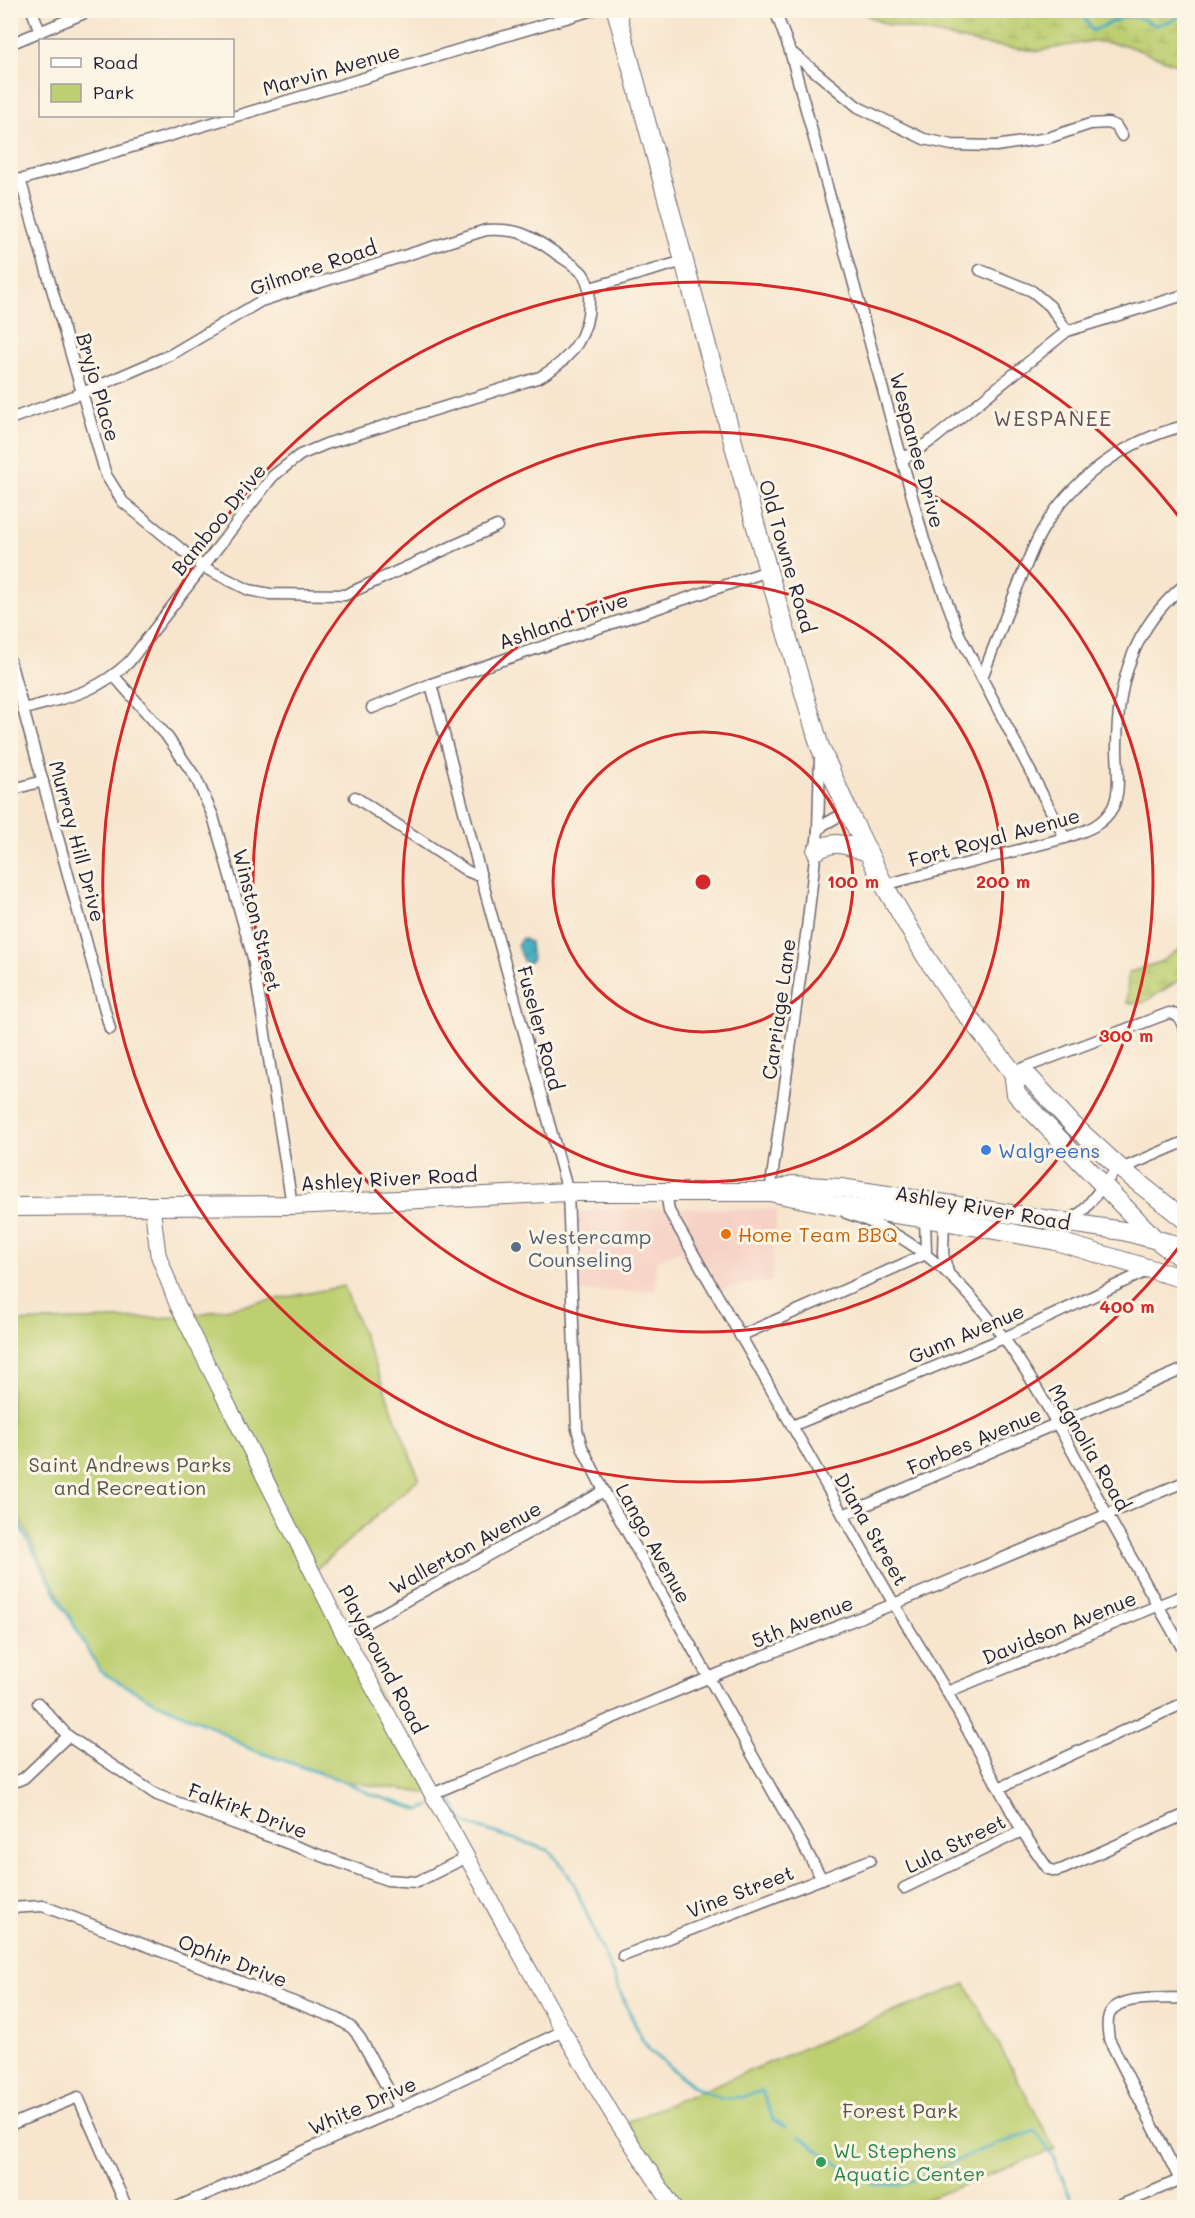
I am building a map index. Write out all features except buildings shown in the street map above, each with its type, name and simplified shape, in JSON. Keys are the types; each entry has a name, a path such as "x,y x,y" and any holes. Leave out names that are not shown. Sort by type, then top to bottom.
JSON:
{"main road":[{"name":"Old Towne Road","path":"616,10 768,571 820,747 884,885 926,957 954,1000 1013,1072"},
{"path":"816,851 827,844 841,843 868,852"},
{"path":"1185,1220 1121,1169 1074,1125 1030,1078 1013,1072 1016,1094 1155,1239 1185,1260"},
{"name":"Ashley River Road","path":"10,1207 292,1205 568,1192 770,1192 792,1185 841,1188 945,1212 1066,1223 1123,1231 1185,1247"},
{"name":"Playground Road","path":"152,1205 158,1254 177,1304 344,1635 563,2031 614,2117 674,2208"},
{"name":"Ashley River Road","path":"945,1212 1056,1241 1185,1279"}],"street":[{"path":"32,10 40,32"},
{"path":"10,44 92,10"},
{"name":"Marvin Avenue","path":"234,116 592,10"},
{"name":"Wespanee Drive","path":"775,10 790,51 924,540 959,634 1065,838"},
{"path":"790,51 858,107 924,139 952,145 996,146 1048,138 1089,124 1108,123 1116,126 1122,136"},
{"name":"Marvin Avenue","path":"15,181 231,117"},
{"name":"Bryjo Place","path":"15,181 106,475 123,502 202,567 249,590 259,592 345,595 497,526"},
{"name":"Gilmore Road","path":"10,419 82,393 172,354 261,301 486,230 505,229 530,235 583,273 590,288"},
{"path":"590,288 684,261"},
{"path":"980,270 1032,291 1050,306 1067,332"},
{"name":"Bamboo Drive","path":"24,709 87,690 114,676 129,662 273,476 300,455 326,444 540,377 558,367 576,348 584,333 589,311 590,288"},
{"path":"902,460 935,438 1067,332 1185,295"},
{"path":"982,678 1030,557 1043,529 1063,501 1112,457 1144,439 1185,426"},
{"name":"Ashland Drive","path":"372,708 432,684 768,571"},
{"name":"Fort Royal Avenue","path":"884,885 1065,838 1094,828 1107,816 1115,804 1117,726 1122,688 1132,654 1148,623 1170,597 1185,585"},
{"name":"Murray Hill Drive","path":"10,661 110,1029"},
{"name":"Winston Street","path":"114,676 166,735 196,778 213,816 253,958 292,1205"},
{"name":"Fuseler Road","path":"432,684 480,873 568,1192"},
{"name":"Carriage Lane","path":"770,1192 816,851 820,747"},
{"path":"10,790 43,781"},
{"path":"355,797 467,871 474,874 480,873"},
{"path":"818,831 823,825 848,811"},
{"path":"1013,1072 1169,1012 1180,1018 1185,1029"},
{"path":"1066,1223 1084,1210 1114,1173 1185,1142"},
{"name":"Diana Street","path":"666,1191 669,1211 894,1604 947,1692 1022,1831 1048,1869 1056,1871 1063,1869 1185,1815"},
{"name":"Lango Avenue","path":"568,1192 577,1430 582,1447 604,1491 822,1879"},
{"name":"Magnolia Road","path":"770,1192 853,1216 894,1234 926,1254 962,1287 1004,1338 1057,1424 1185,1651"},
{"path":"740,1336 926,1254 925,1209"},
{"path":"945,1212 943,1254 948,1273"},
{"name":"Gunn Avenue","path":"792,1426 1004,1338 1151,1268"},
{"name":"Forbes Avenue","path":"843,1515 1185,1368"},
{"name":"5th Avenue","path":"432,1794 1185,1482"},
{"name":"Wallerton Avenue","path":"344,1635 604,1491"},
{"name":"Davidson Avenue","path":"947,1692 1185,1595"},
{"name":"Falkirk Drive","path":"38,1703 68,1736 157,1796 387,1880 417,1882 467,1857"},
{"path":"999,1788 1185,1703"},
{"path":"10,1784 24,1778 68,1736"},
{"name":"Lula Street","path":"903,1888 1022,1831"},
{"name":"Vine Street","path":"623,1956 870,1860"},
{"name":"Ophir Drive","path":"10,1908 43,1906 338,2019 352,2028 360,2038 399,2109"},
{"path":"1114,2208 1182,2179 1109,2039 1107,2022 1110,2012 1119,2004 1131,2000 1185,1998"},
{"name":"White Drive","path":"175,2208 399,2109 563,2031"},
{"path":"10,2125 78,2097 127,2208"}],"shaded area":[{"path":"777,1209 772,1281 707,1291 680,1251 656,1261 656,1291 576,1292 575,1224 581,1213 592,1210"}],"green space":[{"path":"858,11 1184,11 1184,67 1125,45 1092,41 1038,51 988,45 885,24"},
{"path":"1184,946 1184,977 1143,1003 1127,1003 1128,973 1160,962"},
{"name":"Saint Andrews Parks and Recreation","path":"344,1286 419,1478 313,1572 432,1794 343,1781 250,1749 211,1726 151,1700 101,1672 88,1652 11,1502 11,1322 184,1317"},
{"name":"Forest Park","path":"966,1984 1055,2149 907,2207 683,2207 626,2122 860,2025"}],"water":[{"path":"522,938 530,942 532,960 529,963 523,961 517,945"}],"waterway":[{"path":"1027,17 1056,10"},
{"path":"1080,10 1092,31 1123,18 1136,17 1155,25 1171,21 1184,13"},
{"path":"10,1508 101,1672 151,1700 211,1726 250,1749 343,1781 370,1794 420,1810 429,1806"},
{"path":"446,1800 450,1799 465,1823 548,1850 564,1868 574,1884 622,1996 650,2051 694,2087 720,2098 742,2097 762,2091 773,2119 785,2127"},
{"path":"799,2136 839,2165 875,2184 902,2185 978,2151 1035,2131 1053,2157 1075,2208"}],"place":[{"name":"Walgreens","path":"986,1150"},
{"name":"Home Team BBQ","path":"726,1234"},
{"name":"Westercamp Counseling","path":"516,1247"},
{"name":"WL Stephens Aquatic Center","path":"821,2162"}],"district":[{"name":"WESPANEE","path":"1053,417"}]}
